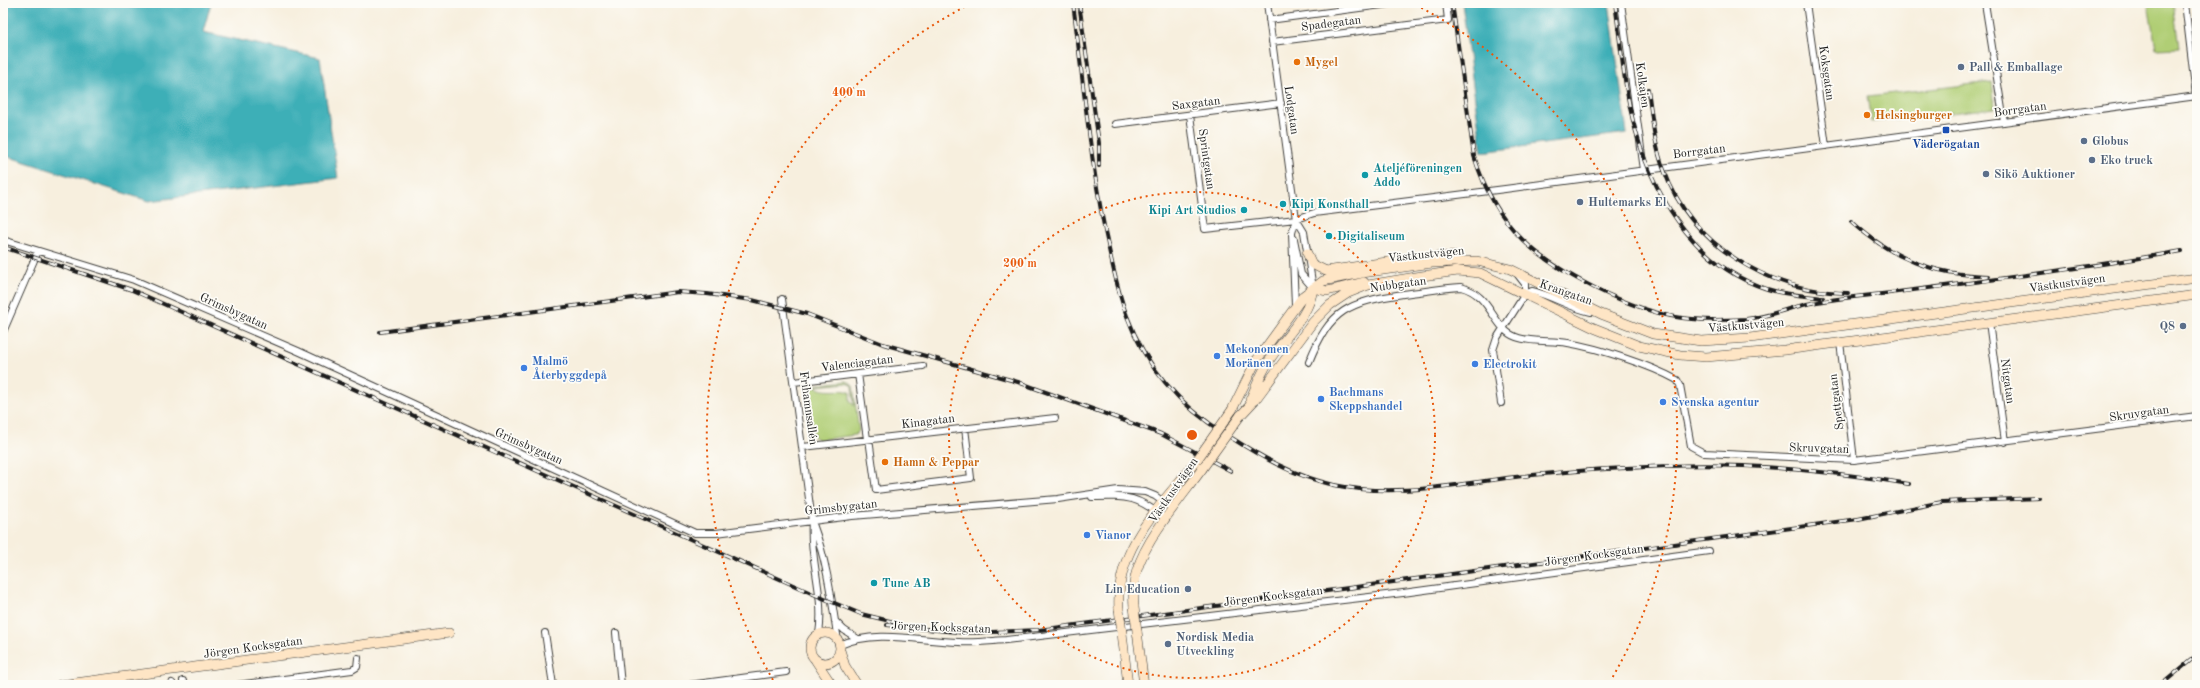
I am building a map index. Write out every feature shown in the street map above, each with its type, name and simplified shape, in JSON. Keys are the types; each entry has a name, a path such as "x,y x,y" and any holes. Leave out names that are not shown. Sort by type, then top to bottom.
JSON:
{"main road":[{"path":"1307,253 1312,264 1316,268 1326,271 1436,256 1467,257 1490,264"},
{"name":"Västkustvägen","path":"1127,683 1119,609 1120,579 1127,557 1155,511 1194,464 1232,410 1256,362 1295,306 1304,295 1323,281 1341,276 1432,263 1456,261 1490,264 1510,269 1518,275 1601,314 1636,328 1670,338 1724,340 2197,278"},
{"name":"Västkustvägen","path":"1313,288 1327,291 1360,282 1470,271 1492,278 1616,338 1639,346 1680,355 1729,356 2197,295"},
{"name":"Västkustvägen","path":"1144,685 1134,607 1134,582 1140,563 1166,519 1242,413 1255,400 1313,322 1330,305 1348,293 1368,285 1405,278"},
{"path":"1242,413 1269,360 1307,308 1312,298 1313,288"},
{"name":"Jörgen Kocksgatan","path":"60,685 449,633"},
{"path":"815,660 820,663 832,662 836,658 839,645 830,634 819,634 812,640 810,654 832,685"},
{"name":"Frihamnsallén","path":"839,645 845,666 858,685"}],"street":[{"name":"Lodgatan","path":"1267,3 1296,219 1304,232 1313,288"},
{"name":"Spadegatan","path":"1269,20 1398,3"},
{"name":"Spadegatan","path":"1272,42 1448,20 1446,3"},
{"name":"Kolkajen","path":"1621,3 1644,170"},
{"name":"Koksgatan","path":"1806,3 1826,146"},
{"path":"1986,3 2004,122"},
{"path":"2185,3 2196,96"},
{"name":"Borrgatan","path":"1205,229 1296,219 1314,213 1505,190 2196,96"},
{"name":"Saxgatan","path":"1115,124 1280,103"},
{"name":"Sprintgatan","path":"1190,115 1205,229"},
{"name":"Lodgatan","path":"1295,306 1296,295 1292,233 1296,219"},
{"path":"1292,233 1296,242 1301,274 1313,288"},
{"name":"Grimsbygatan","path":"3,240 134,280 298,351 441,418 695,533 716,533 812,521 1071,497 1128,490 1145,492 1164,502 1173,509"},
{"path":"3,332 38,251"},
{"name":"Krangatan","path":"1501,404 1494,350 1497,338 1505,328 1525,294 1525,284 1518,275"},
{"name":"Nubbgatan","path":"1309,362 1317,340 1334,318 1351,306 1372,298 1461,287 1475,292 1481,297 1495,318 1505,328"},
{"name":"Krangatan","path":"1525,294 1528,292 1536,292 1567,305 1601,314"},
{"name":"Frihamnsallén","path":"782,299 812,521 811,540 822,617 819,634"},
{"name":"Nitgatan","path":"1989,322 2005,442"},
{"name":"Skruvgatan","path":"1505,328 1515,337 1529,340 1566,342 1602,351 1677,380 1680,385 1691,446 1699,452 1739,456 1854,460 2005,442 2197,416"},
{"name":"Spettgatan","path":"1840,342 1854,460"},
{"name":"Valenciagatan","path":"794,382 923,366"},
{"path":"858,374 876,490 972,478 965,428"},
{"name":"Kinagatan","path":"802,447 1056,418"},
{"name":"Grimsbygatan","path":"1071,497 1132,497 1145,503 1166,519"},
{"name":"Frihamnsallén","path":"812,521 819,539 839,645"},
{"name":"Jörgen Kocksgatan","path":"839,645 858,639 899,637 960,642 1006,640 1403,593 1709,551"},
{"path":"835,621 844,630 858,639"},
{"path":"545,633 552,685"},
{"path":"616,633 621,685"},
{"path":"237,685 352,670 356,667 358,658"},
{"path":"689,685 786,672"}],"green space":[{"path":"2148,3 2173,3 2179,48 2156,49"},
{"path":"1992,82 1995,108 1872,122 1868,96"},
{"path":"847,381 853,386 859,431 855,435 819,440 814,437 807,390 814,385","holes":["847,383 852,386 854,406 850,401 850,392 842,390 823,390 815,386"]}],"water":[{"path":"3,3 211,3 203,32 320,58 338,178 149,201 3,155"},
{"path":"1462,3 1609,3 1627,133 1482,152"}],"railway":[{"path":"1073,3 1088,129 1103,223 1115,278 1127,316 1144,353 1180,399 1210,424 1252,451 1278,465 1305,476 1334,485 1357,489 1402,490 1572,471 1698,465 1789,469 1850,475 1909,484"},
{"path":"1079,3 1099,143 1099,166"},
{"path":"1452,3 1474,156 1483,182 1495,204 1508,223 1523,240 1540,255 1581,281 1605,293 1640,307 1658,313 1693,319 1746,319 1831,300 2036,274 2182,251"},
{"path":"1615,3 1626,84 1636,132 1645,159 1656,184 1670,209 1686,232 1705,252 1727,269 1751,283 1778,292 1823,298"},
{"path":"1648,89 1652,120 1664,170 1676,197 1693,221 1714,242 1737,260 1763,274 1790,284 1819,291 1848,293"},
{"path":"1851,221 1882,245 1898,255 1915,262 1950,272 1989,276"},
{"path":"3,247 132,290 820,597 861,614 894,622"},
{"path":"380,332 678,292 752,300 807,314 883,344 1018,382 1161,434 1231,471"},
{"path":"887,625 966,633 1039,630 1858,519 1942,502 2039,498"},
{"path":"2161,685 2197,655"}],"place":[{"name":"Mygel","path":"1297,62"},
{"name":"Pall & Emballage","path":"1961,67"},
{"name":"Helsingburger","path":"1867,115"},
{"name":"Väderögatan","path":"1946,130"},
{"name":"Globus","path":"2084,141"},
{"name":"Eko truck","path":"2092,160"},
{"name":"Sikö Auktioner","path":"1986,174"},
{"name":"Ateljéföreningen Addo","path":"1365,175"},
{"name":"Hultemarks El","path":"1580,202"},
{"name":"Kipi Konsthall","path":"1283,204"},
{"name":"Kipi Art Studios","path":"1244,210"},
{"name":"Digitaliseum","path":"1329,236"},
{"name":"Q8","path":"2183,326"},
{"name":"Mekonomen Moränen","path":"1217,356"},
{"name":"Electrokit","path":"1475,364"},
{"name":"Malmö Återbyggdepå","path":"524,368"},
{"name":"Bachmans Skeppshandel","path":"1321,399"},
{"name":"Svenska agentur","path":"1663,402"},
{"name":"Hamn & Peppar","path":"885,462"},
{"name":"Vianor","path":"1087,535"},
{"name":"Tune AB","path":"874,583"},
{"name":"Lin Education","path":"1188,589"},
{"name":"Nordisk Media Utveckling","path":"1168,644"}]}
